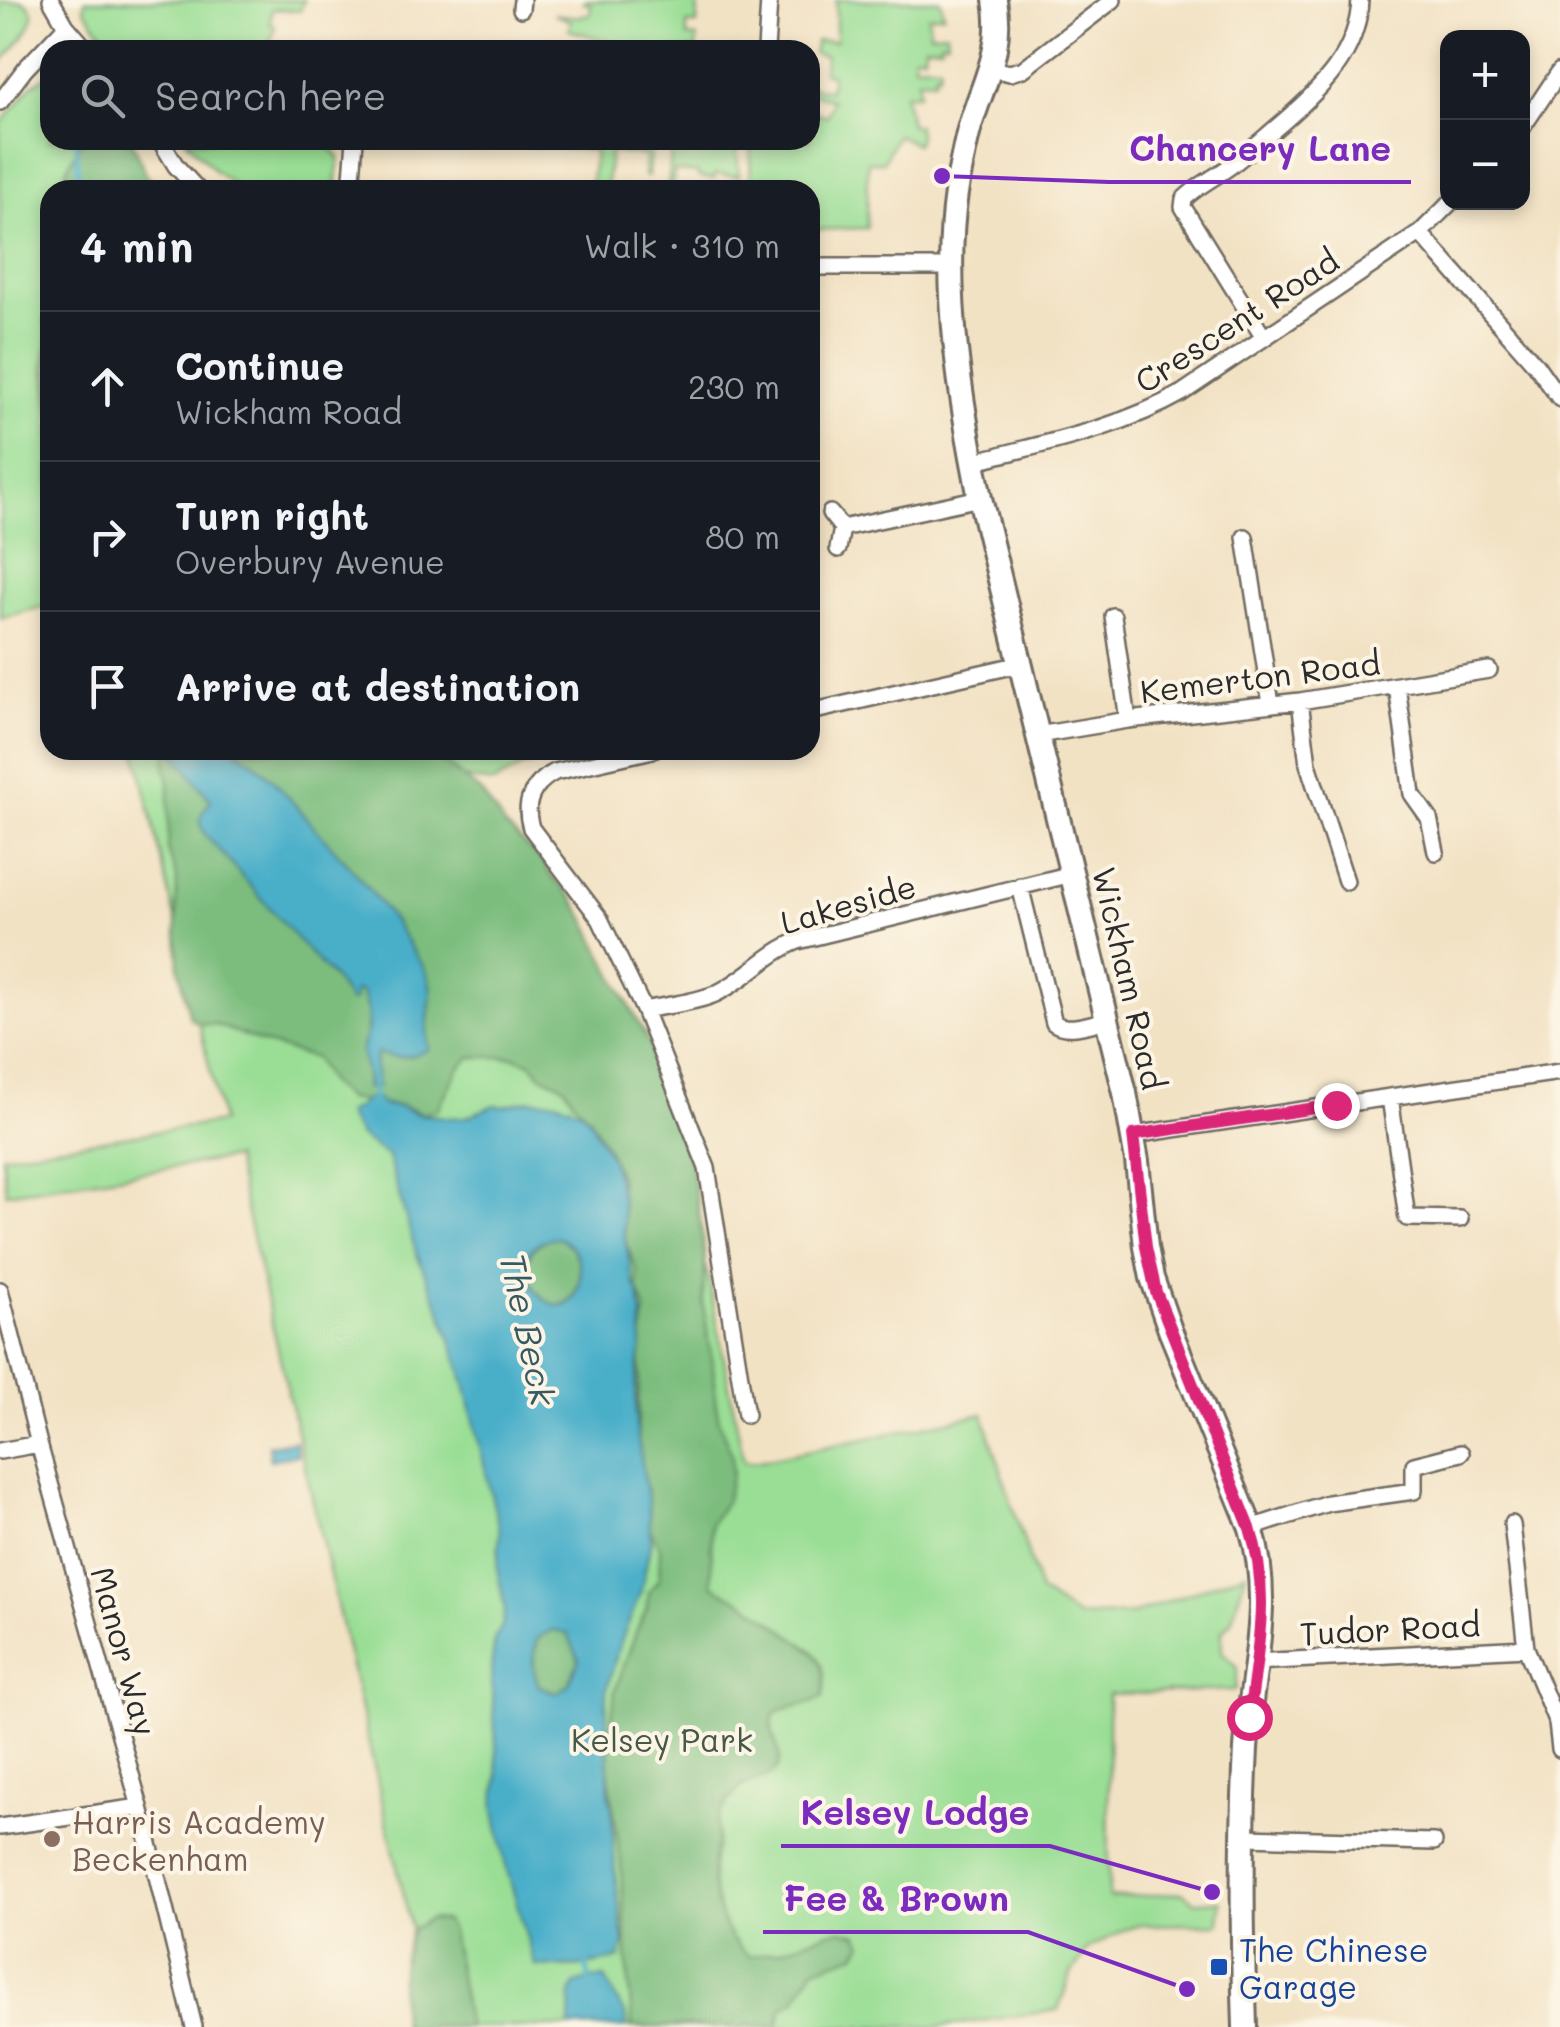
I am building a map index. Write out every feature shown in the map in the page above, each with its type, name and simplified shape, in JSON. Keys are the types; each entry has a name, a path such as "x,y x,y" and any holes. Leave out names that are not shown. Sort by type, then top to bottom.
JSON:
{"main road":[{"name":"Wickham Road","path":"995,0 998,32 992,69 971,123 952,228 959,372 980,498 1133,1135 1146,1247 1156,1292 1260,1562 1262,1594 1248,1728 1243,1837 1245,2027"}],"street":[{"path":"51,0 78,40"},
{"path":"766,40 768,0"},
{"path":"992,69 1010,73 1023,69 1113,0"},
{"path":"1264,338 1183,206 1184,199 1258,144 1331,75 1354,34 1360,0"},
{"path":"52,40 66,26"},
{"path":"0,102 40,53"},
{"path":"1527,120 1560,71"},
{"path":"166,150 189,180"},
{"path":"352,180 354,150"},
{"name":"Crescent Road","path":"972,462 1106,427 1182,393 1420,233 1443,210"},
{"path":"1420,233 1536,366 1560,400"},
{"path":"820,267 952,267"},
{"path":"842,528 980,498"},
{"path":"830,513 842,528 838,549"},
{"path":"1245,537 1271,704"},
{"path":"1113,616 1128,720"},
{"path":"820,710 1021,664"},
{"name":"Kemerton Road","path":"1038,735 1128,720 1300,701 1489,670"},
{"path":"1397,686 1412,794 1429,818 1436,852"},
{"path":"1300,701 1308,764 1346,881"},
{"path":"609,760 543,778 534,788 527,808 531,828 600,918 644,1010 707,1168 746,1415"},
{"name":"Lakeside","path":"644,1010 712,995 798,941 1072,874"},
{"path":"1020,886 1054,1023 1066,1028 1108,1020"},
{"path":"1133,1135 1560,1072"},
{"path":"1390,1097 1408,1218 1460,1219"},
{"name":"Manor Way","path":"0,1290 140,1806 194,2027"},
{"path":"0,1452 39,1444"},
{"path":"1250,1528 1328,1503 1414,1491 1414,1465 1461,1453"},
{"path":"1512,1524 1526,1648 1557,1723 1560,1748"},
{"name":"Tudor Road","path":"1256,1662 1526,1648"},
{"path":"0,1827 140,1806"},
{"path":"1243,1837 1434,1842"}],"green space":[{"path":"85,0 304,0 300,11 272,9 270,24 275,25 270,40 107,40 84,9"},
{"path":"836,0 940,0 944,14 928,16 930,33 946,32 947,41 941,41 941,46 925,45 924,55 914,55 914,64 940,65 939,74 935,74 934,80 918,79 919,94 904,94 911,126 917,125 919,137 916,144 897,135 883,162 868,162 867,228 820,230 820,180 750,180 751,150 820,150 820,114 827,116 832,100 820,96 820,89 829,90 832,75 823,72 826,56 820,55 820,41 836,41"},
{"path":"21,1 29,7 31,22 0,64 0,2"},
{"path":"698,2 697,24 687,24 687,37 697,40 605,40 569,30 571,21 554,14 590,15 591,4 583,3"},
{"path":"40,80 40,150 135,150 149,180 40,180 40,608 0,618 0,125"},
{"path":"77,150 135,150 149,180 63,180"},
{"path":"195,150 332,150 339,157 337,180 227,180"},
{"path":"595,150 650,150 648,176 644,176 645,155 610,152 607,180 591,180"},
{"path":"671,150 737,150 739,176 715,174 714,179 674,171 673,180 669,180"},
{"name":"Kelsey Park","path":"138,760 422,760 690,1183 744,1462 983,1414 1040,1592 1077,1617 1134,1614 1246,1572 1231,1622 1222,1631 1222,1652 1238,1667 1235,1690 1108,1694 1109,1898 1183,1893 1195,1902 1221,1901 1219,1924 1141,1925 1123,1930 1088,1949 1071,1974 1058,2010 938,2027 434,2027 234,1158 6,1193 2,1155 222,1122"},
{"path":"166,760 441,760 480,791 505,826 573,898 654,1052 691,1168 705,1259 703,1301 715,1398 732,1456 726,1501 711,1523 712,1585 748,1604 814,1652 825,1679 823,1697 775,1713 772,1728 778,1766 770,1775 739,1789 721,1814 712,1866 715,1897 728,1931 750,1956 778,1951 832,1931 858,1934 863,1943 856,1954 813,1969 795,2000 782,2008 778,2027 632,2027 620,1856 608,1769 609,1739 615,1691 647,1608 649,1592 659,1578 660,1548 646,1522 637,1446 645,1307 637,1290 637,1271 622,1234 620,1179 608,1150 589,1117 564,1086 515,1057 471,1057 459,1068 437,1110 423,1114 402,1106 347,1099 329,1083 315,1058 190,1018 179,968 177,878 168,850 169,782"},
{"path":"442,760 546,760 523,766 493,783 463,778"},
{"path":"558,1238 569,1243 580,1270 577,1288 563,1304 545,1300 530,1282 527,1271 535,1247"},
{"path":"552,1630 568,1634 579,1660 569,1684 557,1693 539,1686 534,1668 539,1637"},
{"path":"430,1919 446,1921 451,1930 468,2027 403,2027 400,1989 405,1954 412,1929"}],"water":[{"path":"180,760 254,762 366,886 421,963 431,992 429,1049 403,1057 377,1053 378,1087 366,1088 361,1050 368,1014 362,992 355,991 350,1002 335,980 205,834 201,816 211,801"},
{"path":"365,1099 377,1099 383,1105 418,1114 454,1118 495,1105 557,1101 581,1110 588,1117 611,1158 642,1316 636,1426 651,1541 641,1591 606,1692 609,1793 624,1943 620,1958 578,1966 535,1966 505,1863 494,1806 498,1777 491,1669 495,1638 505,1609 497,1568 500,1532 464,1380 442,1313 417,1255 387,1155 361,1137 347,1116 347,1112","holes":["558,1238 571,1246 580,1275 577,1291 567,1303 555,1305 533,1286 527,1271 528,1256 537,1244","552,1630 568,1634 579,1660 569,1684 557,1693 539,1686 534,1668 538,1638"]},
{"path":"295,1441 298,1455 270,1460 268,1445"},
{"path":"605,1978 625,2015 627,2027 570,2027 571,1994 576,1984"}],"waterway":[{"name":"The Beck","path":"77,150 78,180"},
{"name":"The Beck","path":"373,1104 374,1080"},
{"name":"The Beck","path":"585,1961 591,1984"}],"place":[{"name":"Chancery Lane","path":"942,176"},
{"name":"Harris Academy Beckenham","path":"52,1839"},
{"name":"Kelsey Lodge","path":"1212,1892"},
{"name":"The Chinese Garage","path":"1219,1967"},
{"name":"Fee & Brown","path":"1187,1989"}],"route":[{"path":"1249,1717 1261,1617 1260,1562 1156,1292 1146,1247 1133,1135 1336,1105"}]}
